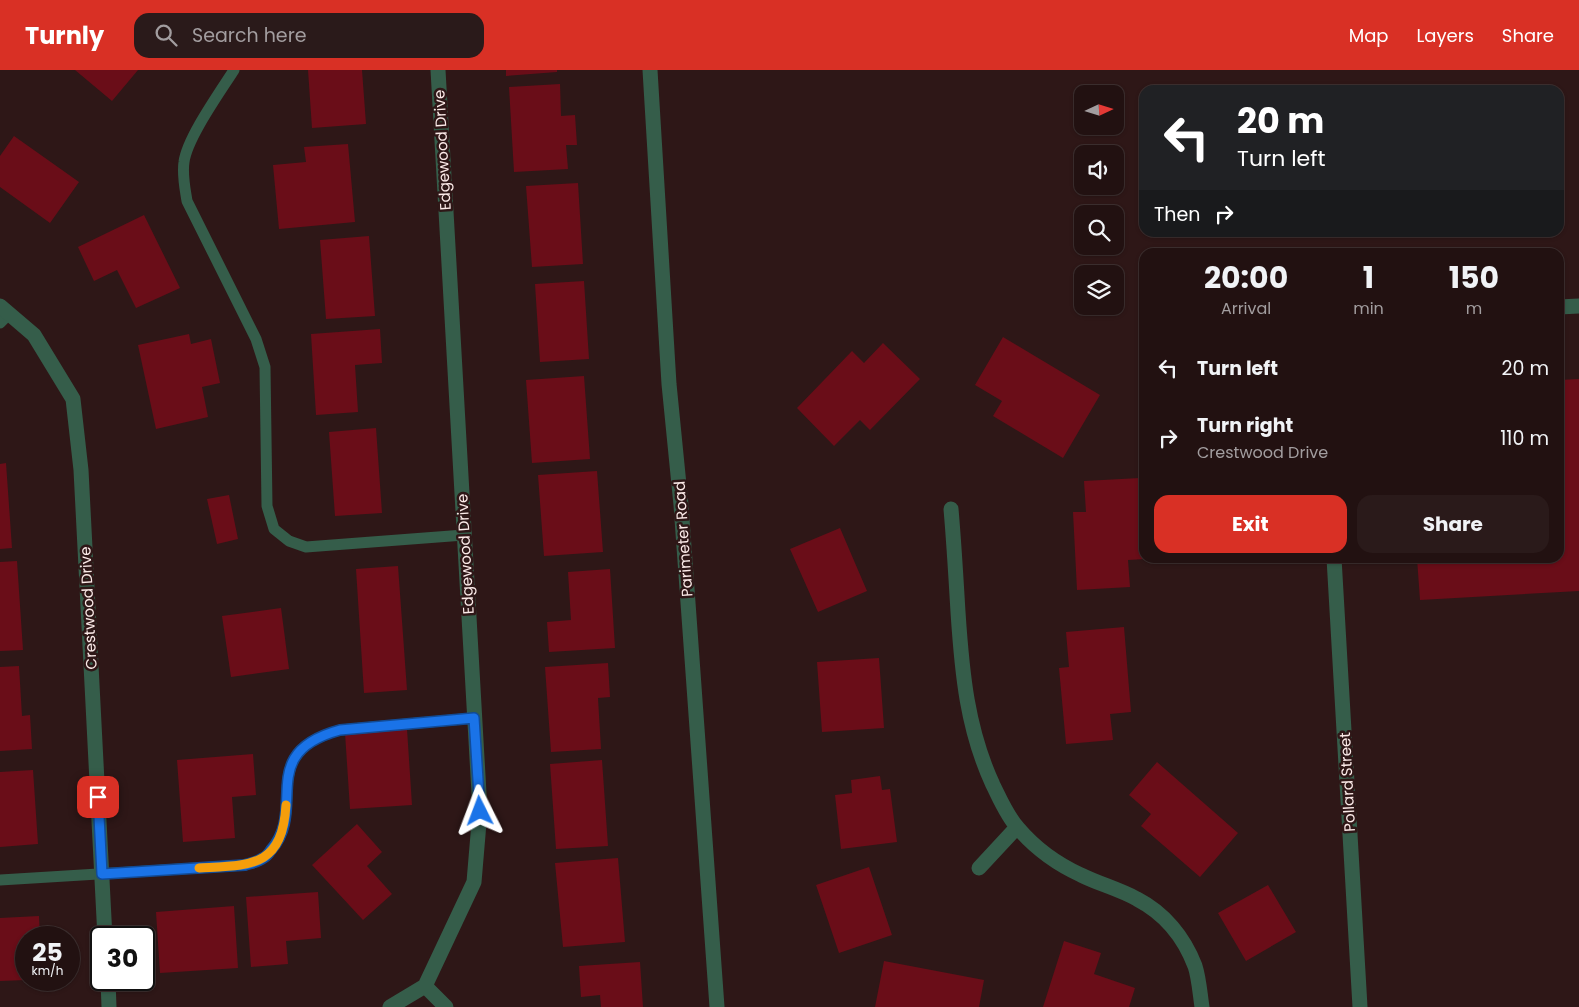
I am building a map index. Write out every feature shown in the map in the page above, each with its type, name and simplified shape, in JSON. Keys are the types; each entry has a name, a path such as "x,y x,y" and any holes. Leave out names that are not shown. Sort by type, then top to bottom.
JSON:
{"street":[{"name":"Edgewood Drive","path":"425,986 474,882 480,811 438,70"},
{"name":"Parimeter Road","path":"650,70 669,384 681,505 717,1007"},
{"path":"1564,307 1579,306"},
{"name":"Crestwood Drive","path":"3,314 34,335 73,399 82,480 104,926"},
{"path":"952,509 961,653 966,699 975,737 999,798 1016,827 1035,846 1056,862 1081,876 1136,898 1156,911 1172,926 1185,944 1195,967 1202,1007"},
{"name":"Pollard Street","path":"1334,563 1360,1007"},
{"path":"979,868 1016,827"},
{"path":"390,1007 425,986 446,1007"},
{"path":"108,991 109,1007"}],"lane":[{"path":"234,70 192,138 184,160 183,180 187,201 256,339 265,367 267,506 274,529 289,541 306,547 464,535"},
{"path":"0,880 245,865 264,858 279,842 284,823 288,774 293,758 322,735 340,730 474,718"}],"building":[{"path":"75,70 138,70 112,101"},
{"path":"308,70 362,70 366,124 312,128"},
{"path":"506,70 557,70 557,72 506,76"},
{"path":"560,84 561,116 575,115 577,145 566,145 568,169 514,172 509,87"},
{"path":"14,136 79,182 50,223 0,187 0,156"},
{"path":"348,144 355,222 279,229 273,165 306,162 304,147"},
{"path":"578,183 583,264 532,267 526,186"},
{"path":"144,215 180,288 136,308 117,270 94,281 78,247"},
{"path":"369,236 375,316 326,319 320,240"},
{"path":"584,281 589,359 540,362 535,284"},
{"path":"380,329 382,363 355,365 358,412 316,415 311,334"},
{"path":"189,334 191,344 211,339 220,383 202,387 208,417 156,429 138,345"},
{"path":"1003,337 1100,395 1063,458 993,416 1002,401 975,385"},
{"path":"883,343 920,379 870,430 860,420 834,446 797,408 852,351 864,363"},
{"path":"584,376 590,459 532,463 526,380"},
{"path":"1579,379 1579,591 1420,600 1417,563 1564,563 1564,380"},
{"path":"376,428 382,513 335,516 329,432"},
{"path":"6,463 12,548 0,549 0,464"},
{"path":"597,471 603,552 544,556 538,475"},
{"path":"1139,478 1139,559 1128,560 1130,587 1077,590 1073,512 1086,512 1084,481"},
{"path":"229,495 238,539 217,544 207,499"},
{"path":"840,528 867,591 818,612 790,549"},
{"path":"17,561 23,650 0,651 0,562"},
{"path":"398,566 407,690 364,693 356,569"},
{"path":"610,569 615,648 549,652 547,622 571,620 568,572"},
{"path":"281,608 289,669 231,677 222,616"},
{"path":"1124,627 1131,712 1110,714 1113,740 1066,744 1059,668 1069,667 1066,632"},
{"path":"879,658 884,728 822,732 817,662"},
{"path":"608,663 610,697 598,698 601,749 551,752 545,667"},
{"path":"19,666 22,716 30,715 32,749 0,751 0,667"},
{"path":"407,729 412,805 350,809 345,733"},
{"path":"253,754 256,795 232,797 235,838 183,842 177,760"},
{"path":"602,760 608,846 556,849 550,764"},
{"path":"1157,762 1238,833 1200,877 1141,826 1151,814 1129,795"},
{"path":"33,770 38,844 0,847 0,772"},
{"path":"880,776 882,790 890,789 897,842 841,849 835,795 852,793 851,780"},
{"path":"357,824 382,852 367,866 392,894 363,920 312,865"},
{"path":"618,858 625,942 563,947 555,863"},
{"path":"869,867 892,935 839,953 816,885"},
{"path":"1268,885 1296,932 1246,961 1218,913"},
{"path":"318,892 321,938 286,941 288,964 251,967 246,897"},
{"path":"234,906 238,968 160,973 156,912"},
{"path":"39,916 39,926 15,926 15,980 0,981 0,918"},
{"path":"1064,941 1101,953 1094,974 1135,988 1129,1007 1043,1007"},
{"path":"884,961 984,980 979,1007 875,1007"},
{"path":"640,962 643,1007 601,1007 600,995 581,997 579,966"}],"slow traffic":[{"path":"199,868 245,865 264,858 279,842 286,805"}],"route":[{"path":"98,797 102,874 245,865 264,858 279,842 284,823 288,774 293,758 322,735 340,730 474,718 480,811"}]}
